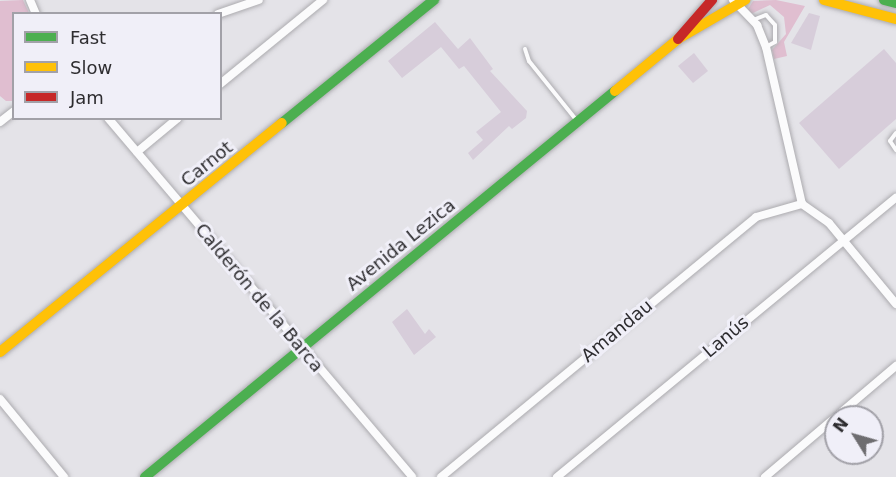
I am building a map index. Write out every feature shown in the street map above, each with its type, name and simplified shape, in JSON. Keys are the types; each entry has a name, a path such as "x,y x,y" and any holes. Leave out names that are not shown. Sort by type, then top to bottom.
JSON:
{"street":[{"path":"222,13 259,0"},
{"path":"222,82 323,0"},
{"name":"Carnot","path":"0,352 434,0"},
{"name":"Avenida Lezica","path":"678,39 712,0"},
{"path":"824,0 896,19"},
{"path":"884,0 896,3"},
{"path":"738,1 752,20 766,47 802,204 823,217 896,304"},
{"name":"Avenida Lezica","path":"145,477 678,39 738,1"},
{"name":"Calderón de la Barca","path":"110,120 412,477"},
{"path":"137,152 176,120"},
{"name":"Lanús","path":"557,477 896,198"},
{"name":"Amandau","path":"441,477 756,217 802,204"},
{"path":"765,477 896,366"},
{"path":"0,399 64,477"}],"lane":[{"path":"752,20 766,15 775,25 775,42 766,47"},
{"path":"525,49 529,61 578,122"},
{"path":"896,133 890,141 896,150"}],"shaded area":[{"path":"23,0 29,12 12,12 12,101 6,101 0,96 0,1"},
{"path":"776,0 805,6 784,42 787,56 774,59 772,50 786,34 784,17 770,5 751,14 748,9 753,1"}],"building":[{"path":"809,13 820,16 811,50 791,43"},
{"path":"435,22 458,49 470,38 493,69 490,71 527,111 526,118 512,129 509,126 473,160 468,153 483,140 476,132 501,112 464,66 459,69 441,47 402,78 388,61"},
{"path":"884,49 896,63 896,119 839,169 799,123"},
{"path":"694,53 708,71 693,83 678,66"},
{"path":"407,309 425,334 429,329 436,337 414,355 392,322"}],"traffic: fast":[{"path":"282,123 434,0"},
{"path":"884,0 896,3"},
{"path":"145,477 615,91"}],"traffic: slow":[{"path":"615,91 678,39 745,0"},
{"path":"824,0 896,19"},
{"path":"0,352 282,123"}],"traffic: jam":[{"path":"678,39 712,0"}]}
